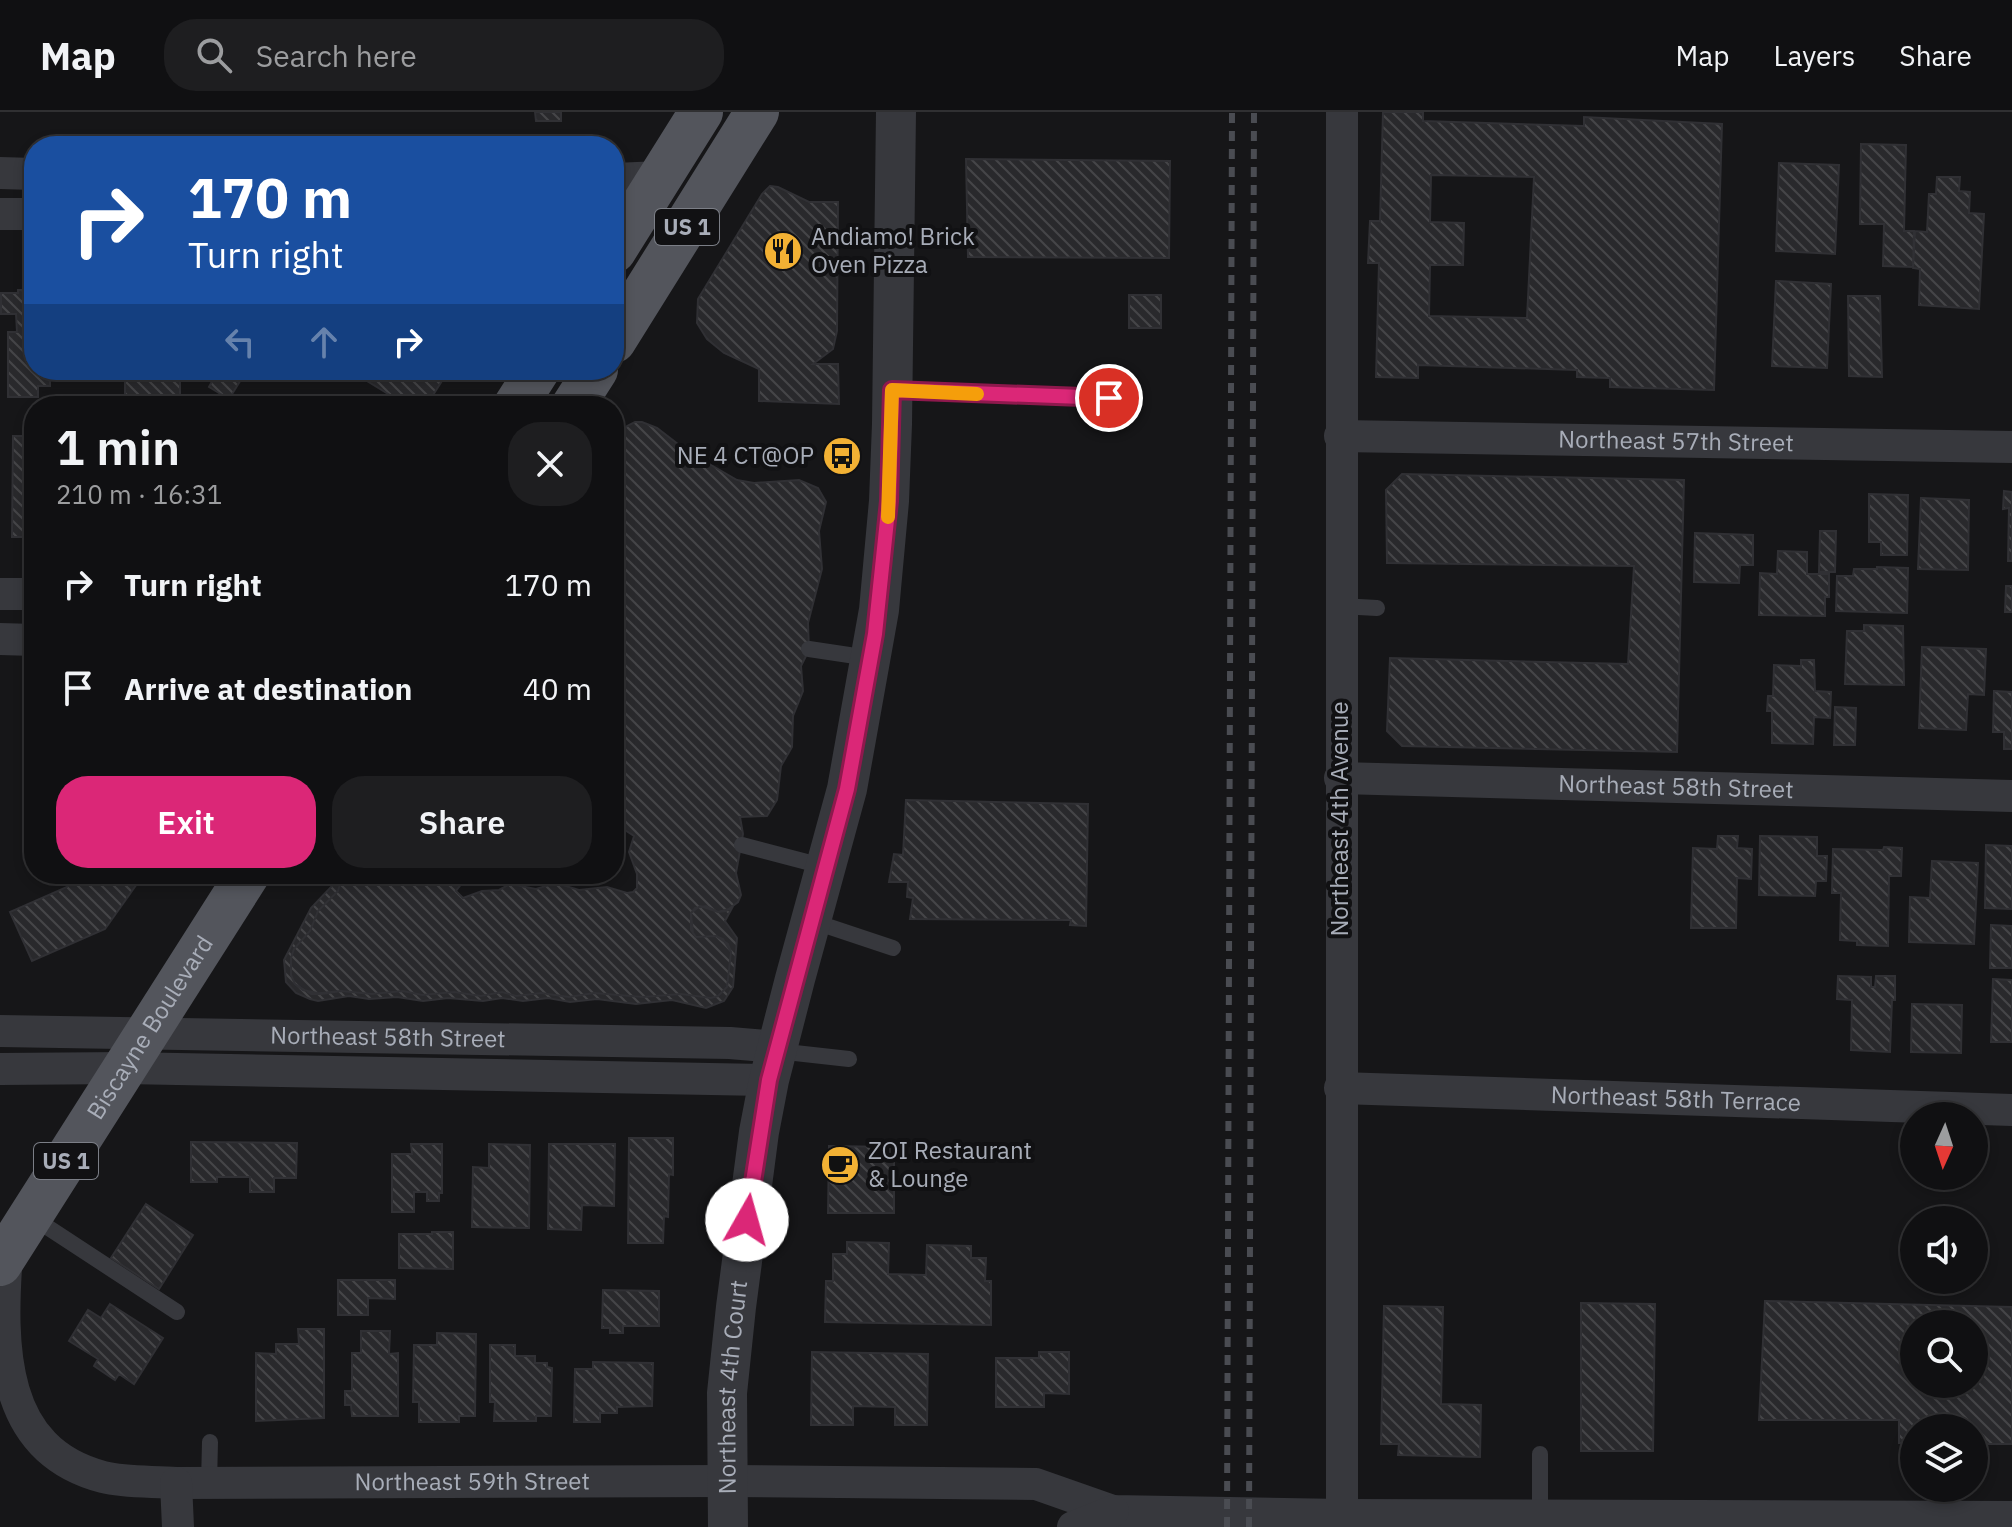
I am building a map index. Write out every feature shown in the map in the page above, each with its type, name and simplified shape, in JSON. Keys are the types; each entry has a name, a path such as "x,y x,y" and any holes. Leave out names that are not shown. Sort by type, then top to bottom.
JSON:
{"main road":[{"name":"US 1","path":"624,235 701,112"},
{"name":"US 1","path":"624,325 757,112"},
{"name":"Biscayne Boulevard","path":"9,1242 150,1032 242,884"}],"street":[{"name":"Northeast 4th Court","path":"728,1527 727,1393 753,1176 774,1060 847,789 879,610 886,546 892,390 896,112"},
{"name":"Northeast 4th Avenue","path":"1342,112 1342,1521"},
{"path":"0,173 24,174"},
{"path":"624,179 661,177"},
{"path":"0,214 24,214"},
{"name":"Northeast 57th Street","path":"1340,436 2012,447"},
{"path":"0,594 24,594"},
{"path":"0,639 24,640"},
{"name":"Northeast 58th Street","path":"1340,778 2012,796"},
{"name":"Northeast 58th Street","path":"0,1031 715,1043 774,1060"},
{"name":"Northeast 58th Street","path":"0,1069 774,1060"},
{"name":"Northeast 58th Terrace","path":"1340,1088 2012,1110"},
{"name":"Northeast 59th Street","path":"9,1242 1,1335 3,1376 15,1416 35,1444 67,1465 104,1478 176,1483 727,1481 1036,1484 1113,1511 1342,1521 1540,1515 2012,1517"},
{"path":"176,1483 178,1527"},
{"name":"Northeast 59th Street","path":"1073,1527 1113,1511"}],"lane":[{"path":"892,390 1109,398"},
{"path":"1340,606 1377,608"},
{"path":"809,649 871,658"},
{"path":"742,845 827,867"},
{"path":"812,921 893,948"},
{"path":"774,1060 849,1059"},
{"path":"9,1242 177,1312"},
{"path":"209,1483 210,1442"},
{"path":"1540,1454 1540,1515"}],"building":[{"path":"535,112 561,112 561,121 536,121"},
{"path":"1383,112 1423,112 1423,121 1584,126 1584,117 1722,124 1714,390 1610,387 1610,378 1577,377 1577,370 1418,365 1418,378 1376,377 1379,263 1368,263 1370,221 1380,221","holes":["1431,175 1534,177 1527,318 1429,316 1430,265 1463,265 1464,223 1430,222"]},
{"path":"1861,144 1906,145 1904,231 1914,231 1913,267 1883,266 1884,224 1860,224"},
{"path":"966,159 1170,161 1169,258 968,257"},
{"path":"1779,163 1839,165 1835,254 1776,251"},
{"path":"1937,177 1960,177 1959,191 1970,192 1969,213 1984,214 1979,309 1919,305 1920,269 1913,268 1915,231 1927,232 1929,194 1936,194"},
{"name":"Andiamo! Brick Oven Pizza","path":"770,186 809,202 838,202 837,331 833,349 813,364 838,364 839,404 759,401 759,369 724,353 707,339 697,323 698,299 762,194"},
{"path":"1776,281 1831,284 1827,368 1772,366"},
{"path":"18,290 24,290 24,380 50,380 50,386 38,386 38,396 8,397 8,332 17,332 16,314 1,314 1,293 18,293"},
{"path":"1129,295 1161,295 1161,328 1129,328"},
{"path":"1848,296 1880,296 1882,377 1849,376"},
{"path":"125,380 180,380 180,395 125,395"},
{"path":"213,380 241,380 231,396 224,396 209,387"},
{"path":"365,380 443,380 432,396 392,396"},
{"path":"642,422 657,428 687,451 737,480 754,483 799,480 818,488 826,502 819,531 822,569 808,623 809,650 801,666 803,691 793,716 792,747 781,766 777,800 767,816 740,817 743,834 736,873 741,895 738,902 726,911 718,912 700,906 691,913 691,930 696,937 716,936 728,944 731,952 727,987 711,998 681,994 643,997 594,993 569,997 541,993 516,996 502,992 481,996 454,992 422,995 403,991 322,994 303,990 295,984 291,975 294,949 310,931 318,911 338,891 340,884 461,884 456,891 463,898 482,891 499,890 510,884 536,889 553,884 579,890 607,887 627,893 637,888 637,874 629,852 634,836 624,830 624,429"},
{"path":"13,436 24,436 24,537 12,537"},
{"path":"1402,474 1684,480 1677,752 1402,746 1387,731 1390,658 1628,664 1634,566 1387,563 1386,490"},
{"path":"2004,491 2012,492 2012,561 2008,561 2009,508 2003,509"},
{"path":"1869,494 1908,495 1907,555 1881,555 1881,542 1869,542"},
{"path":"1921,498 1969,500 1968,570 1918,569"},
{"path":"1820,531 1836,531 1835,572 1819,572"},
{"path":"1695,533 1753,535 1753,565 1740,565 1739,583 1694,582"},
{"path":"1778,551 1807,552 1807,574 1829,574 1825,616 1759,615 1760,573 1777,574"},
{"path":"1908,568 1907,613 1836,611 1837,576 1853,576 1854,569"},
{"path":"2006,586 2012,586 2012,612 2005,612"},
{"path":"1864,625 1903,626 1904,685 1845,684 1847,631 1864,631"},
{"path":"1922,647 1986,649 1984,695 1968,694 1966,730 1919,728"},
{"path":"1801,660 1814,660 1815,691 1831,692 1830,718 1814,717 1813,744 1772,743 1772,711 1767,711 1768,696 1773,696 1774,665 1801,666"},
{"path":"1994,691 2012,692 2012,749 2004,749 2004,732 1993,732"},
{"path":"1835,707 1856,708 1855,745 1834,745"},
{"path":"906,800 1088,804 1086,926 1070,925 1071,920 910,919 913,898 907,897 908,882 889,882 894,854 903,855"},
{"path":"1718,836 1738,836 1737,848 1752,849 1751,879 1737,878 1736,928 1691,928 1693,848 1717,849"},
{"path":"1760,836 1817,837 1817,856 1827,856 1826,881 1816,881 1815,896 1759,895"},
{"path":"1986,845 2012,846 2012,909 1985,908"},
{"path":"1884,847 1902,848 1901,876 1889,876 1888,946 1857,945 1857,941 1840,940 1841,893 1832,893 1833,849 1883,850"},
{"path":"1932,861 1978,863 1974,944 1909,942 1910,897 1930,898"},
{"path":"69,884 137,884 105,929 32,961 10,912"},
{"path":"340,884 338,891 318,911 310,931 294,949 291,958 291,975 295,984 311,994 403,991 422,995 454,992 481,996 502,992 516,996 541,993 569,997 594,993 643,997 681,994 711,998 727,987 731,952 723,939 716,936 696,937 693,933 691,913 695,908 706,906 718,912 732,908 725,921 737,938 733,987 724,1001 706,1008 672,1000 636,1004 597,999 570,1002 548,998 523,1001 448,998 423,1001 349,996 318,1001 310,999 296,993 286,982 284,960 311,908 332,886"},
{"path":"1991,925 2012,926 2012,968 1990,968"},
{"path":"1838,976 1871,977 1871,987 1875,987 1876,976 1895,976 1890,1052 1851,1050 1852,1000 1837,999"},
{"path":"1993,979 2012,980 2012,1042 1991,1042"},
{"path":"1912,1004 1962,1005 1961,1053 1911,1052"},
{"path":"629,1138 673,1138 673,1175 669,1174 668,1217 664,1216 663,1243 628,1243"},
{"path":"191,1142 297,1143 296,1178 274,1178 274,1192 250,1192 250,1177 217,1177 217,1182 191,1182"},
{"path":"411,1144 442,1144 442,1193 439,1193 439,1201 427,1201 427,1192 414,1192 414,1212 392,1212 392,1154 412,1154"},
{"path":"489,1144 530,1145 529,1228 472,1227 473,1167 489,1168"},
{"path":"549,1144 615,1144 614,1206 582,1205 581,1230 548,1229"},
{"path":"829,1146 894,1147 894,1213 828,1213"},
{"path":"146,1204 193,1235 159,1289 111,1258"},
{"path":"453,1232 453,1269 399,1268 399,1234"},
{"path":"847,1242 889,1243 888,1274 926,1275 927,1245 971,1246 971,1258 986,1258 985,1281 991,1281 991,1325 825,1322 826,1281 833,1281 833,1254 847,1254"},
{"path":"338,1280 395,1280 395,1299 368,1298 368,1315 338,1315"},
{"path":"603,1290 659,1291 659,1326 623,1326 623,1333 610,1333 610,1328 602,1328"},
{"path":"1765,1301 2012,1307 2012,1444 1988,1444 1988,1414 1900,1414 1900,1443 1899,1420 1759,1420"},
{"path":"1581,1303 1655,1304 1653,1451 1581,1451"},
{"path":"110,1304 163,1338 134,1384 119,1374 115,1380 94,1366 98,1359 69,1341 88,1310 101,1318"},
{"path":"1384,1306 1443,1307 1441,1404 1481,1405 1480,1457 1398,1455 1399,1444 1381,1444"},
{"path":"298,1329 324,1329 324,1418 256,1421 256,1353 276,1354 276,1344 299,1344"},
{"path":"361,1331 390,1331 389,1354 398,1353 398,1416 352,1416 351,1405 345,1405 345,1391 352,1391 352,1353 361,1353"},
{"path":"437,1333 476,1334 475,1416 459,1416 459,1422 419,1422 419,1402 413,1402 414,1345 437,1345"},
{"path":"490,1345 515,1345 515,1356 535,1356 535,1363 547,1363 547,1367 552,1368 551,1416 536,1416 536,1421 494,1421 495,1402 490,1402"},
{"path":"812,1352 928,1354 927,1425 895,1425 895,1407 853,1406 853,1425 811,1425"},
{"path":"1039,1352 1069,1352 1069,1394 1044,1393 1044,1407 996,1407 996,1358 1039,1358"},
{"path":"593,1362 653,1363 652,1406 617,1407 617,1413 600,1413 600,1422 574,1422 575,1369 593,1369"}],"railway":[{"path":"1227,1527 1232,112"},
{"path":"1249,1527 1254,112"}],"slow traffic":[{"path":"888,517 892,390 977,394"}],"place":[{"name":"Andiamo! Brick Oven Pizza","path":"783,251"},
{"name":"NE 4 CT@OP","path":"842,456"},
{"name":"ZOI Restaurant & Lounge","path":"840,1165"}],"route":[{"path":"747,1220 769,1080 847,789 875,634 886,546 892,390 1109,398"}]}
